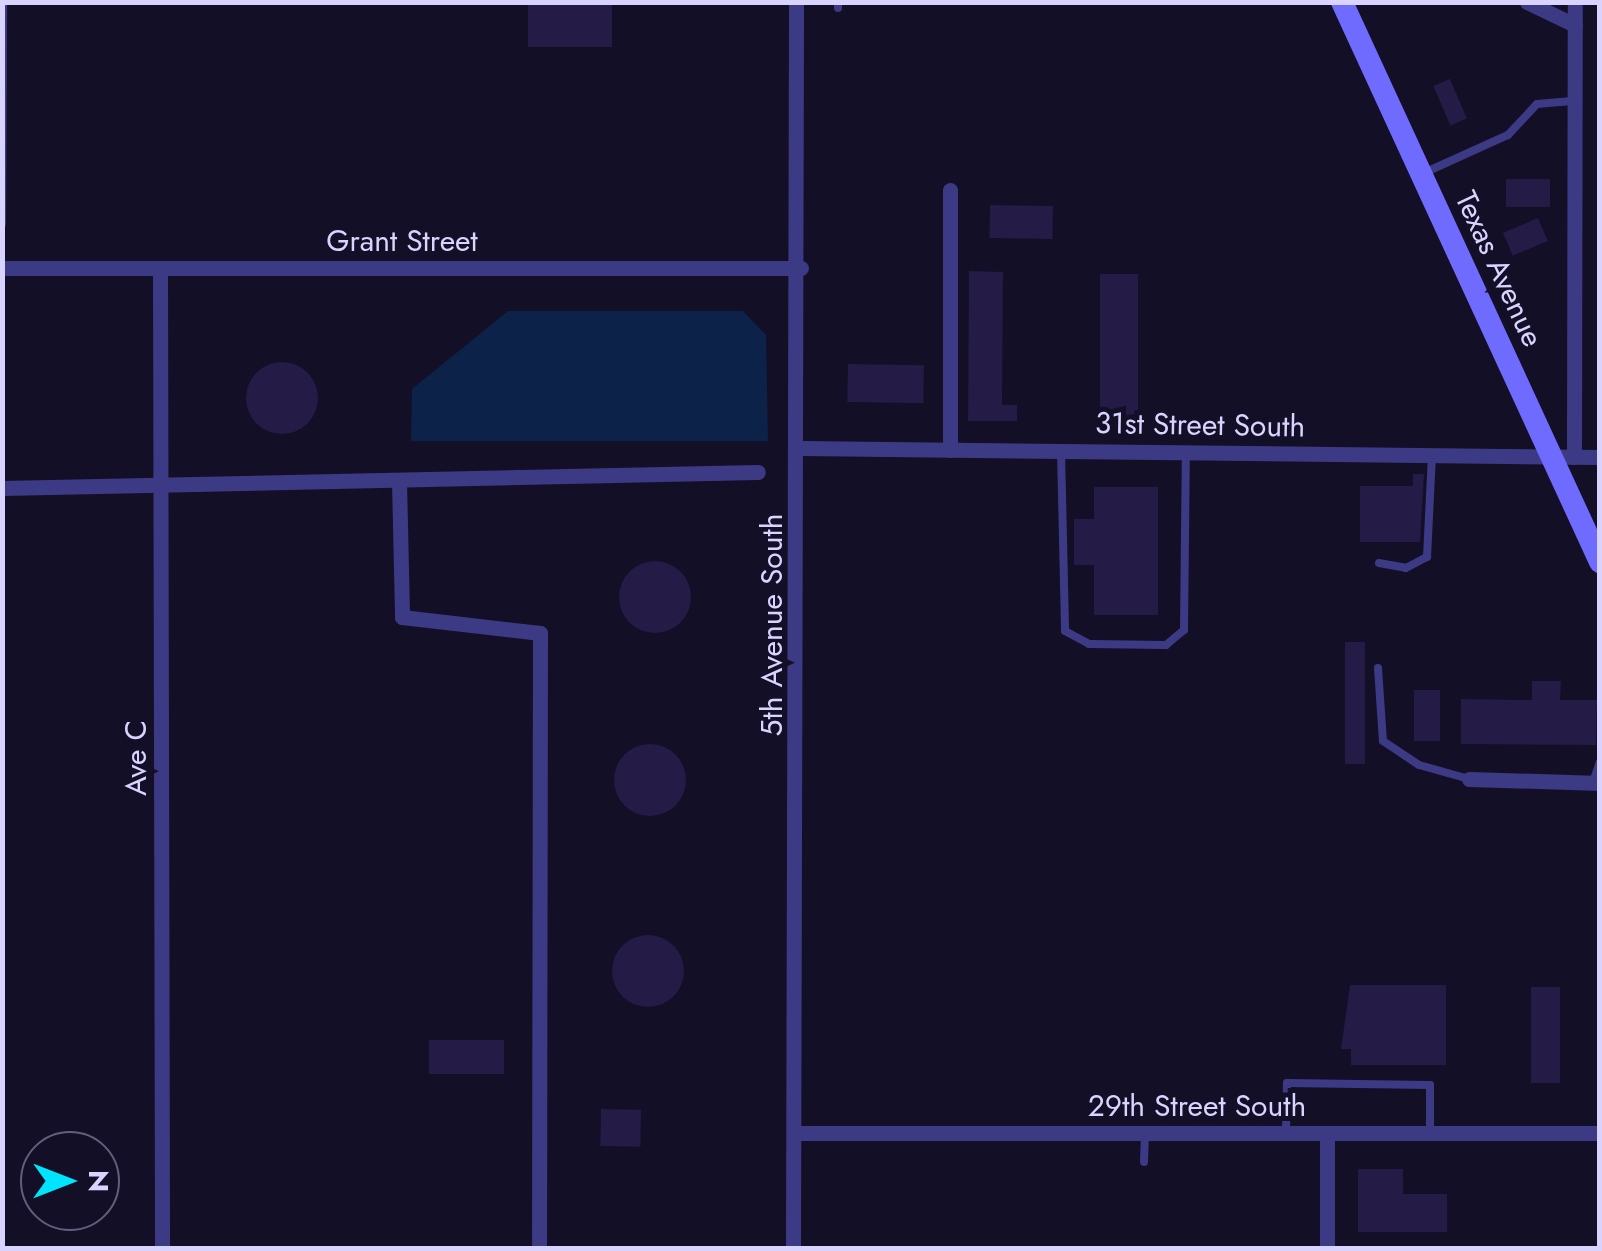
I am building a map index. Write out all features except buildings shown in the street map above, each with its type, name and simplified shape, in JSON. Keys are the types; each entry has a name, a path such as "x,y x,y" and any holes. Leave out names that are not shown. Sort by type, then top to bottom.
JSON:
{"main road":[{"name":"Texas Avenue","path":"1342,2 1422,174 1564,457 1600,562"}],"street":[{"name":"5th Avenue South","path":"793,1248 801,448 796,2"},
{"path":"1527,2 1575,25"},
{"path":"1564,457 1575,2"},
{"path":"950,190 950,450"},
{"name":"Grant Street","path":"2,268 800,268"},
{"name":"Ave C","path":"160,268 164,487 162,1248"},
{"name":"31st Street South","path":"801,448 1600,456"},
{"path":"2,488 758,472"},
{"path":"400,481 402,617 540,633 539,1248"},
{"path":"1469,779 1596,783"},
{"name":"29th Street South","path":"795,1133 1600,1133"},
{"path":"1326,1133 1326,1248"}],"lane":[{"path":"2,224 4,2"},
{"path":"1422,174 1508,135 1537,104 1574,101"},
{"path":"1061,452 1065,631 1108,644 1166,645 1184,630 1186,453"},
{"path":"1379,563 1406,568 1428,557 1432,455"},
{"path":"1378,668 1383,740 1420,765 1469,779"},
{"path":"1596,783 1600,762"},
{"path":"1286,1133 1286,1084 1430,1085 1430,1133"},
{"path":"1144,1162 1145,1133"}],"water":[{"path":"508,311 743,311 766,335 768,441 411,441 412,389"}]}
